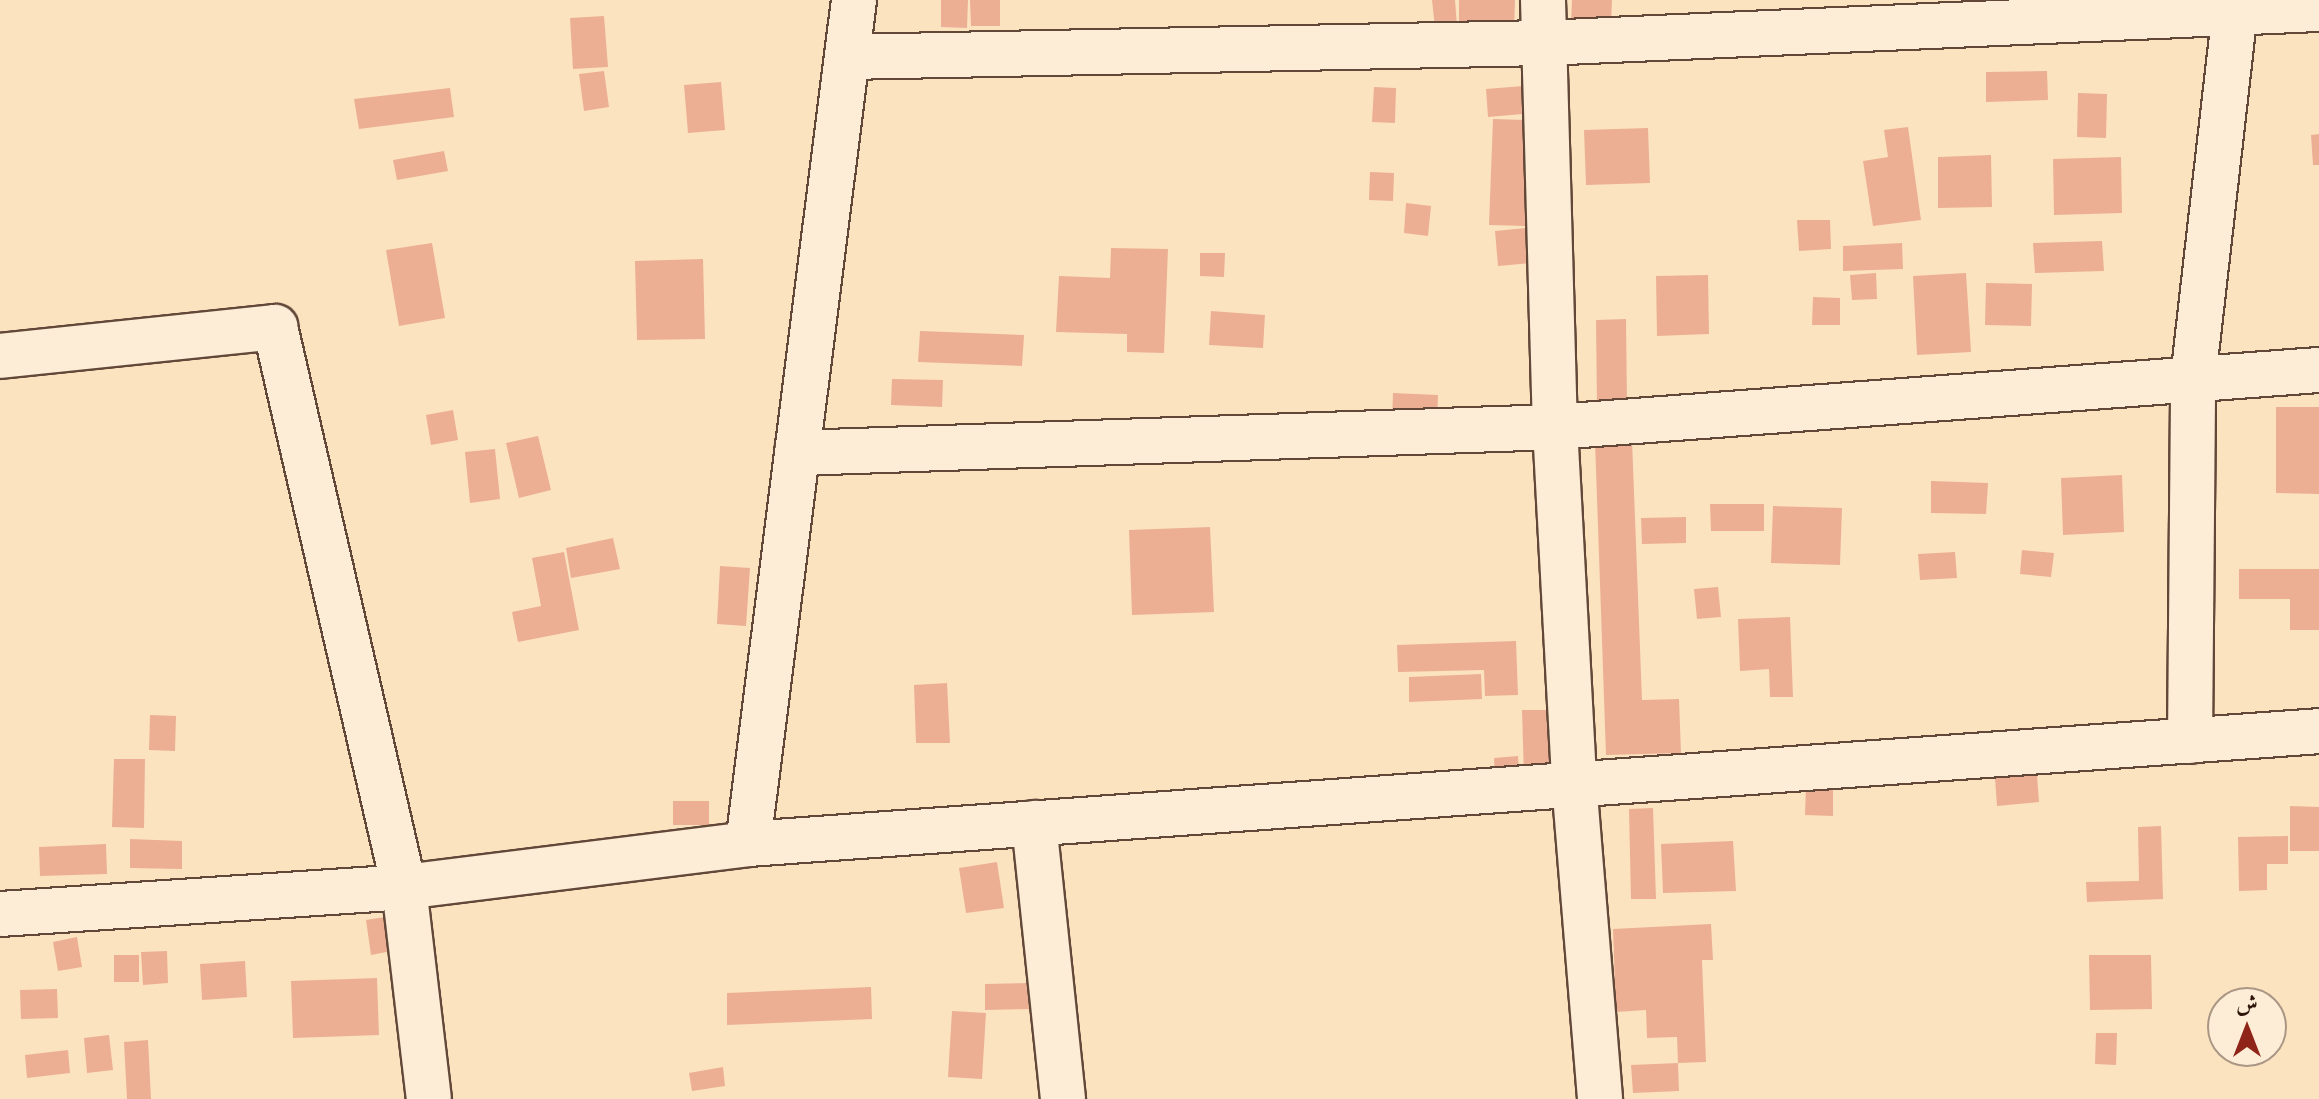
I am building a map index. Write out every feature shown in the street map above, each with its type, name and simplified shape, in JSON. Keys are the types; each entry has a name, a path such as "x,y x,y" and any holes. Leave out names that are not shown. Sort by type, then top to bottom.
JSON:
{"street":[{"path":"748,844 854,0"},
{"path":"1543,0 1555,427 1574,782 1600,1099"},
{"path":"847,57 1542,43 2235,6 2319,9"},
{"path":"2190,741 2193,379 2235,6"},
{"path":"0,356 275,327 404,887 429,1099"},
{"path":"797,453 1555,427 2319,370"},
{"path":"0,914 404,887 748,844 1574,782 2319,731"},
{"path":"1034,823 1063,1099"}],"building":[{"path":"941,0 968,0 967,28 941,27"},
{"path":"970,0 1000,0 1000,26 971,26"},
{"path":"1432,0 1455,0 1457,26 1435,28"},
{"path":"1459,0 1515,0 1514,29 1459,27"},
{"path":"1572,0 1612,0 1610,46 1570,44"},
{"path":"604,16 608,67 573,69 570,18"},
{"path":"604,71 609,107 584,111 579,74"},
{"path":"2047,71 2048,100 1986,102 1986,72"},
{"path":"721,82 725,130 688,133 684,85"},
{"path":"1534,85 1536,113 1488,117 1486,89"},
{"path":"1374,87 1396,88 1395,123 1372,122"},
{"path":"450,88 454,117 359,129 354,99"},
{"path":"2078,93 2107,94 2106,138 2077,137"},
{"path":"1493,119 1529,120 1526,226 1489,225"},
{"path":"1908,127 1921,220 1873,226 1863,161 1888,157 1884,130"},
{"path":"1648,128 1650,183 1586,185 1584,130"},
{"path":"2319,134 2319,165 2313,165 2311,135"},
{"path":"444,151 448,171 397,180 393,160"},
{"path":"1991,155 1992,207 1938,208 1938,157"},
{"path":"2121,157 2122,213 2054,215 2053,159"},
{"path":"1370,172 1394,173 1393,201 1369,200"},
{"path":"1406,203 1431,206 1428,236 1404,233"},
{"path":"1797,220 1830,220 1831,249 1799,251"},
{"path":"1526,228 1530,263 1498,266 1495,231"},
{"path":"2102,241 2104,271 2035,273 2033,243"},
{"path":"432,243 445,318 399,326 386,250"},
{"path":"1902,243 1903,269 1843,271 1843,246"},
{"path":"1111,248 1168,249 1164,353 1127,352 1127,334 1056,332 1059,276 1110,278"},
{"path":"1200,253 1225,253 1224,277 1200,276"},
{"path":"703,259 705,339 637,340 635,261"},
{"path":"1876,273 1877,299 1852,300 1850,275"},
{"path":"1966,273 1971,352 1917,355 1913,276"},
{"path":"1708,275 1709,334 1657,336 1656,276"},
{"path":"1986,283 2032,284 2031,326 1985,325"},
{"path":"1813,297 1840,298 1840,325 1812,325"},
{"path":"1211,311 1265,315 1263,348 1209,345"},
{"path":"1626,319 1627,405 1597,405 1596,320"},
{"path":"920,331 1024,335 1022,366 918,362"},
{"path":"892,379 943,380 942,407 891,405"},
{"path":"1393,393 1438,395 1437,422 1392,421"},
{"path":"2276,407 2319,407 2319,494 2276,493"},
{"path":"453,410 458,440 431,445 426,415"},
{"path":"538,436 551,490 519,498 506,443"},
{"path":"1632,440 1642,700 1679,699 1681,753 1606,755 1595,441"},
{"path":"495,449 500,499 470,503 465,452"},
{"path":"2122,475 2124,532 2063,535 2061,478"},
{"path":"1931,481 1988,483 1986,514 1931,513"},
{"path":"1710,504 1764,504 1764,531 1711,531"},
{"path":"1773,506 1842,508 1840,565 1771,563"},
{"path":"1686,517 1686,543 1642,544 1641,518"},
{"path":"1210,527 1214,612 1132,615 1129,530"},
{"path":"613,538 620,569 571,578 566,548"},
{"path":"2022,550 2054,553 2051,577 2020,574"},
{"path":"564,552 579,630 518,642 512,612 541,606 532,558"},
{"path":"1955,552 1957,578 1920,580 1918,554"},
{"path":"720,566 750,568 746,626 717,624"},
{"path":"2239,569 2319,569 2319,630 2290,630 2290,599 2239,599"},
{"path":"1718,587 1721,617 1697,619 1694,589"},
{"path":"1790,617 1793,697 1770,697 1769,669 1740,671 1738,619"},
{"path":"1516,641 1518,695 1485,696 1484,670 1398,672 1397,645"},
{"path":"1481,674 1482,699 1409,702 1409,677"},
{"path":"947,683 950,743 916,743 914,685"},
{"path":"1522,710 1563,710 1565,776 1524,777"},
{"path":"150,715 176,716 175,751 149,750"},
{"path":"1518,756 1520,793 1496,794 1494,758"},
{"path":"114,759 145,759 144,828 112,827"},
{"path":"2037,775 2039,802 1997,806 1995,778"},
{"path":"1806,787 1833,788 1833,816 1805,815"},
{"path":"673,801 709,801 709,825 673,825"},
{"path":"2290,806 2319,807 2319,851 2290,851"},
{"path":"1653,808 1656,899 1631,899 1629,809"},
{"path":"2161,826 2163,899 2087,902 2086,882 2139,881 2138,827"},
{"path":"2288,836 2288,864 2267,864 2267,890 2239,891 2238,837"},
{"path":"130,839 182,841 182,869 130,868"},
{"path":"1733,841 1736,891 1663,893 1661,844"},
{"path":"106,844 107,874 40,876 39,847"},
{"path":"997,862 1004,908 966,913 959,868"},
{"path":"391,916 397,950 371,955 366,920"},
{"path":"1711,924 1713,960 1702,960 1706,1062 1678,1063 1677,1037 1647,1038 1646,1010 1616,1012 1613,929"},
{"path":"77,937 82,967 58,971 53,942"},
{"path":"167,951 168,983 143,985 141,952"},
{"path":"114,955 139,955 139,982 114,982"},
{"path":"2089,955 2151,955 2152,1009 2090,1010"},
{"path":"245,961 247,997 202,1000 200,964"},
{"path":"377,978 379,1035 293,1038 291,981"},
{"path":"1033,983 1034,1009 985,1010 985,984"},
{"path":"871,987 872,1019 727,1025 727,993"},
{"path":"57,989 58,1018 21,1019 20,990"},
{"path":"952,1011 986,1013 982,1079 948,1077"},
{"path":"2096,1033 2117,1033 2116,1065 2095,1064"},
{"path":"109,1035 113,1070 87,1073 84,1038"},
{"path":"148,1040 151,1099 127,1099 124,1042"},
{"path":"68,1050 70,1073 27,1078 25,1055"},
{"path":"1678,1063 1679,1091 1633,1093 1631,1065"},
{"path":"723,1067 725,1086 692,1091 689,1073"}]}
